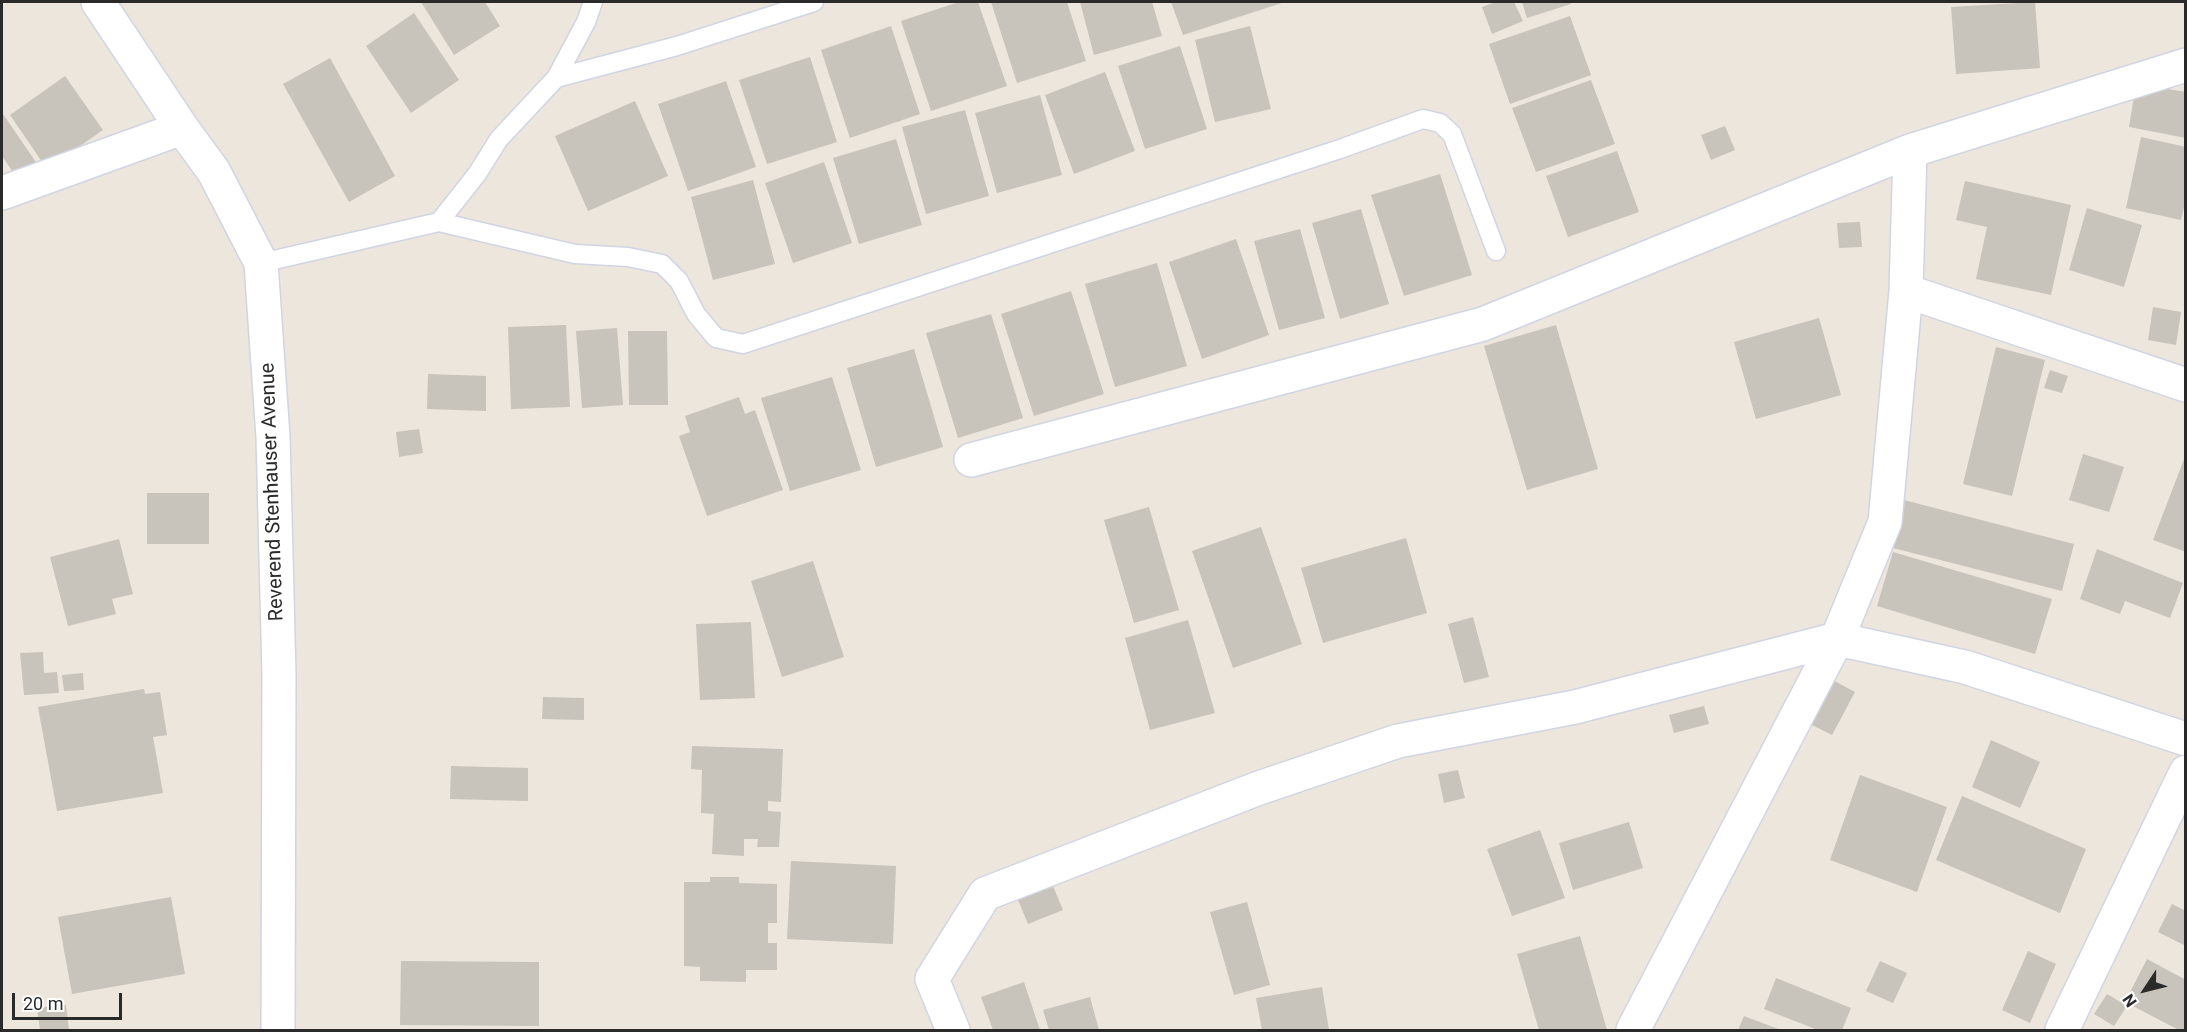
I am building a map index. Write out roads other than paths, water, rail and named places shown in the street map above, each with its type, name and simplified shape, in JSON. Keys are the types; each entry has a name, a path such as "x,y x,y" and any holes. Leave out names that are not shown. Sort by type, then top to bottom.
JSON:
{"street":[{"name":"Reverend Stenhauser Avenue","path":"98,2 182,128 214,171 261,263 273,437 279,675 278,1030"},
{"path":"971,460 1483,324 1910,151 2186,65"},
{"path":"2,194 182,128"},
{"path":"1633,1030 1837,639 1885,522 1906,291 1910,151"},
{"path":"1906,291 2186,385"},
{"path":"953,1030 932,979 985,894 1259,788 1398,741 1575,707 1837,639 1965,668 2186,739"},
{"path":"2062,1030 2186,772"}],"lane":[{"path":"440,222 477,174 500,139 556,78 586,22 593,2"},
{"path":"556,78 677,46 814,2"},
{"path":"261,263 440,222 575,254 628,256 662,264 679,281 696,314 716,338 743,344 1340,150 1423,119 1440,123 1452,134 1496,251"}]}
